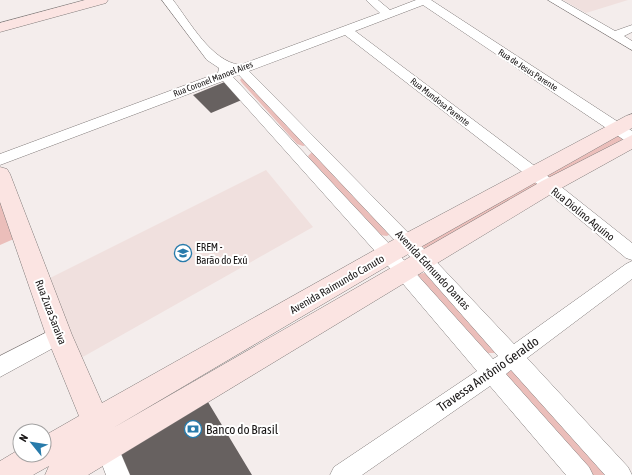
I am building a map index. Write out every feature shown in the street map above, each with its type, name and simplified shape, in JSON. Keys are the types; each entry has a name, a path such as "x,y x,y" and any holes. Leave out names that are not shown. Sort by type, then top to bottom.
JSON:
{"street":[{"path":"0,28 101,0"},
{"path":"167,0 203,49 211,57 230,70"},
{"path":"371,0 388,14"},
{"name":"Rua Coronel Manoel Aires","path":"0,160 230,70 425,0"},
{"name":"Rua de Jesus Parente","path":"425,0 628,132"},
{"path":"553,0 632,46"},
{"path":"615,36 632,28"},
{"name":"Rua Mundosa Parente","path":"345,29 542,180"},
{"name":"Avenida Edmundo Dantas","path":"230,70 314,145 407,252"},
{"name":"Avenida Edmundo Dantas","path":"230,70 295,153 407,252 513,357 620,475"},
{"name":"Avenida Raimundo Canuto","path":"52,447 267,324 407,252 628,132"},
{"path":"295,153 314,145"},
{"name":"Rua Zuza Saraíva","path":"0,174 59,335 107,448"},
{"name":"Rua Diolino Aquino","path":"542,180 632,253"},
{"name":"Avenida Raimundo Canuto","path":"60,475 404,273 407,252"},
{"name":"Travessa Antônio Geraldo","path":"342,475 491,373 632,269"},
{"path":"404,273 581,475"},
{"path":"267,324 279,346"},
{"path":"0,367 59,335"},
{"path":"107,448 118,475"},
{"path":"4,475 25,463"}],"shaded area":[{"path":"563,0 628,0 586,13"},
{"path":"242,78 246,78 306,145 303,146 297,144 242,83 240,80"},
{"path":"616,134 625,138 553,181 544,175"},
{"path":"313,151 390,234 387,236 380,235 310,159 308,156"},
{"name":"EREM - Barão do Exú","path":"266,170 313,227 81,358 48,279"},
{"path":"533,180 541,187 426,250 420,244"},
{"path":"0,192 16,238 0,245"},
{"path":"419,274 430,274 497,349 494,353 488,353 482,350 417,278"},
{"path":"507,371 517,371 613,475 591,475 505,376"}],"building":[{"path":"227,81 244,99 211,113 193,95"},
{"name":"Banco do Brasil","path":"208,402 252,475 126,475 118,456"}],"place":[{"name":"EREM - Barão do Exú","path":"183,253"},
{"name":"Banco do Brasil","path":"193,429"}]}
